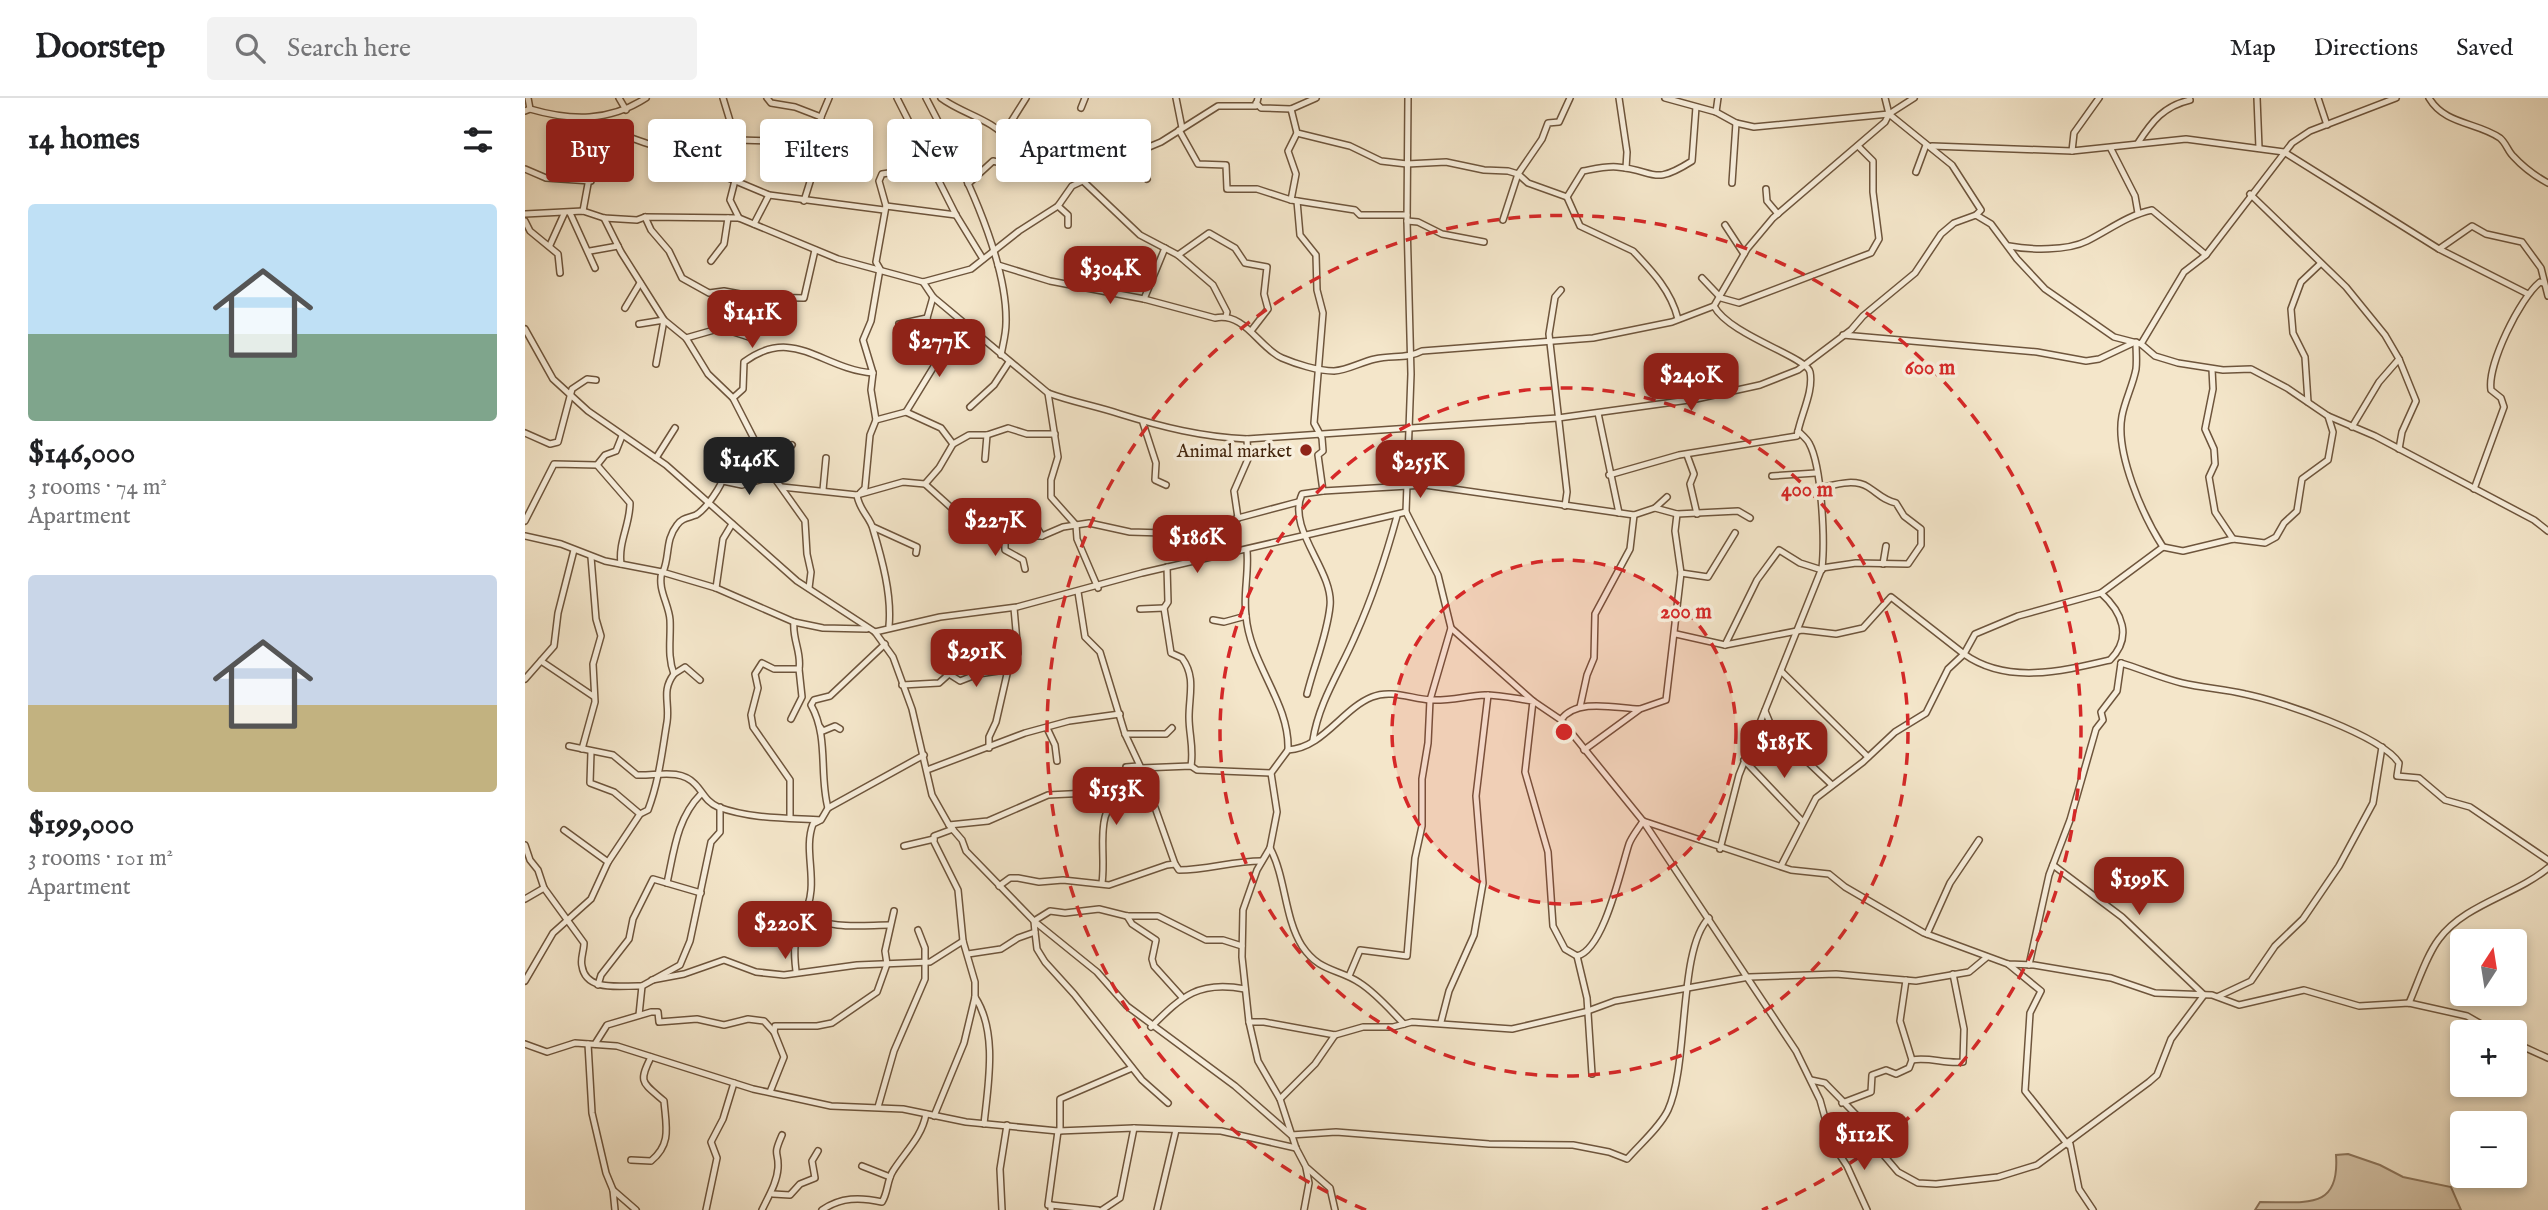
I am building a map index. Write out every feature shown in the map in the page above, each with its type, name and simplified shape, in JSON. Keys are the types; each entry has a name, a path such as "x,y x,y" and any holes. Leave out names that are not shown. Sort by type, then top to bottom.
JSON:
{"street":[{"path":"528,98 528,110 574,119"},
{"path":"619,98 626,110"},
{"path":"604,119 646,98"},
{"path":"723,98 727,119"},
{"path":"768,98 771,103 795,107 821,117"},
{"path":"804,201 814,169 821,117 829,98"},
{"path":"897,98 908,119"},
{"path":"926,98 968,184 998,265 1006,323 1001,355"},
{"path":"1012,119 1025,98"},
{"path":"1081,108 1085,98"},
{"path":"1176,98 1181,129 1198,164 1226,165 1227,189 1257,190 1294,201 1356,210 1360,215 1407,218 1430,226 1442,234 1484,242"},
{"path":"1257,100 1261,108 1291,109 1316,98"},
{"path":"1349,976 1360,950 1407,956 1415,858 1422,826 1422,779 1428,743 1430,700 1451,628 1439,575 1406,512 1411,357 1407,218 1408,98"},
{"path":"1503,220 1518,174 1542,139 1548,123 1559,122 1570,98"},
{"path":"1619,98 1627,152 1626,168"},
{"path":"1665,98 1716,112 1736,123 1754,127 1889,114 1914,98"},
{"path":"1716,112 1718,98"},
{"path":"923,282 933,298 1048,393 1143,423 1212,437 1247,439 1558,418 1732,393 1798,370 1915,273 1941,234 1954,223 1976,215 1981,210 1952,165 1889,114 1885,98"},
{"path":"2072,151 2074,133 2099,98"},
{"path":"2257,98 2259,148"},
{"path":"2318,98 2327,125"},
{"path":"2163,547 2140,508 2128,471 2124,445 2121,418 2136,368 2138,343 2184,272 2206,255 2284,152 2310,131 2396,98"},
{"path":"2429,98 2439,112 2499,137 2511,155 2535,177 2548,183"},
{"path":"943,99 996,129"},
{"path":"1151,146 1218,106 1250,108 1257,106 1257,100"},
{"path":"2138,143 2160,113 2173,101 2190,100"},
{"path":"1567,197 1583,171 1614,166 1655,177 1675,172 1692,161 1696,107"},
{"path":"1291,109 1297,133 1288,151 1296,174 1294,201 1300,235 1316,256 1317,290 1323,313 1314,423 1324,451 1318,455 1323,492"},
{"path":"998,265 1051,281 1144,299 1215,318 1226,316 1251,331 1282,358 1335,371 1373,359 1411,357 1422,351 1551,342 1636,331 1714,306 1744,254 1778,214 1885,122 1889,114"},
{"path":"1732,183 1736,123"},
{"path":"1297,133 1350,146 1381,160 1407,164 1445,162 1518,174 1528,183 1567,197 1580,226 1633,251 1639,257 1669,291 1678,319"},
{"path":"1929,146 2072,151 2186,139 2284,152 2439,250 2528,294"},
{"path":"1702,278 1721,298 1746,302 1768,290 1871,253 1879,239 1873,192 1874,162 1858,146"},
{"path":"1916,172 1929,146"},
{"path":"2111,149 2135,195 2138,213"},
{"path":"968,184 992,161 996,162"},
{"path":"525,169 546,178"},
{"path":"857,495 865,488 870,435 876,420 871,390 873,373 863,340 871,321 880,269 876,261 885,208 879,181 882,174 887,173"},
{"path":"583,211 590,182"},
{"path":"733,182 730,204 739,218"},
{"path":"736,182 769,195 804,201 956,215"},
{"path":"940,182 983,259"},
{"path":"525,214 567,214 583,211 604,218 637,220 645,217 739,218 815,250 923,282 971,269 1058,206 1072,186 1081,182"},
{"path":"1084,182 1140,236 1178,255 1213,285 1227,312 1226,316"},
{"path":"1766,190 1767,201 1778,214"},
{"path":"2250,194 2346,287 2385,335 2399,359 2407,386 2417,401 2402,432 2399,449"},
{"path":"754,224 769,195"},
{"path":"1058,206 1068,215 1068,225"},
{"path":"2009,246 2066,247 2085,243 2138,213 2152,210 2206,255"},
{"path":"550,245 567,214"},
{"path":"567,214 590,251 595,268"},
{"path":"1976,215 1991,224 2029,274 2061,302 2114,337 2138,343 2155,356 2212,369 2251,369 2308,401 2328,416 2399,449 2534,520 2548,531"},
{"path":"645,217 651,230 669,251 682,278 709,293 724,291 756,297 804,298 815,250"},
{"path":"604,218 618,246 664,320 686,338 708,374 733,398 753,442 771,466 773,476 806,521 807,554 811,572 809,588"},
{"path":"712,261 724,244 728,218"},
{"path":"525,221 530,231 558,254 560,273"},
{"path":"1725,225 1744,254"},
{"path":"2439,250 2472,226 2486,234 2522,242 2541,268 2548,296"},
{"path":"1178,255 1209,233 1235,248 1245,263 1267,267 1264,294 1268,309 1251,331"},
{"path":"590,251 618,246"},
{"path":"1144,299 1165,248"},
{"path":"2308,401 2305,357 2293,333 2291,309 2301,282 2320,264"},
{"path":"625,308 640,282"},
{"path":"2474,489 2504,407 2501,398 2491,390 2490,380 2512,318 2528,294 2540,282 2543,284"},
{"path":"1561,290 1555,297 1549,334 1567,492 1565,506"},
{"path":"686,338 721,328 749,337 755,335 756,297"},
{"path":"906,412 936,363 927,318 933,298"},
{"path":"1609,475 1687,455 1793,438 1798,431 1810,372 1805,363 1752,340 1723,318 1714,306"},
{"path":"899,324 927,318"},
{"path":"639,324 664,320"},
{"path":"656,364 664,320"},
{"path":"525,328 544,367 570,394 708,500 791,576 875,632 893,657 924,755 932,794 951,827 962,840 966,852 1034,921 1097,972 1127,1006 1151,1027 1235,1086 1291,1135 1336,1132 1489,1144 1573,1145 1609,1152 1627,1159 1668,1111 1680,1067 1687,989 1701,926 1709,918"},
{"path":"1843,335 2036,352 2085,361 2099,359 2138,343"},
{"path":"733,398 743,389 744,362 775,345 794,347 811,356 827,358 846,369 873,373"},
{"path":"2352,428 2379,382 2399,359"},
{"path":"970,407 988,393 1009,362"},
{"path":"2212,369 2213,389 2206,429 2214,449 2215,464 2209,477 2215,512 2233,539"},
{"path":"525,433 542,442 558,442 572,389 587,379 596,380"},
{"path":"1048,393 1058,457 1051,480 1051,497 1076,525 1077,539 1098,588"},
{"path":"876,420 906,412 941,428 953,444"},
{"path":"1598,413 1619,513"},
{"path":"1781,866 1816,798 1895,732 1926,713 1948,669 1964,654 1975,634 2018,616 2101,593 2163,547 2183,551 2233,539 2265,542 2276,537 2284,523 2297,511 2302,479 2323,466 2330,452 2333,432 2328,416"},
{"path":"1143,423 1156,463 1155,480 1166,485"},
{"path":"656,458 675,428"},
{"path":"925,484 939,468 953,444 969,435 987,435 1008,428 1027,434 1055,434"},
{"path":"1720,849 1744,760 1822,569 1824,532 1819,488 1809,442 1798,431"},
{"path":"985,459 987,435"},
{"path":"597,465 605,455 616,451 622,436"},
{"path":"1238,518 1234,491 1248,459 1247,439"},
{"path":"771,466 777,464 792,445"},
{"path":"1687,455 1694,474 1690,484 1697,514"},
{"path":"823,490 826,458"},
{"path":"525,521 554,464 597,465 630,503 628,526 619,551 621,564"},
{"path":"1772,477 1816,473"},
{"path":"674,674 670,664 670,619 661,586 662,572 667,564 669,539 673,531 685,518 700,512 724,478 742,485 773,476"},
{"path":"782,487 857,495 903,482 925,484 975,529 1006,536 1042,536 1089,523 1130,533 1198,534 1238,518 1298,502"},
{"path":"1725,645 1757,580 1779,550 1800,563 1822,569 1856,563 1908,564 1921,545 1921,530 1904,516 1896,503 1883,500 1866,485 1844,482 1819,488"},
{"path":"1307,694 1316,659 1327,632 1331,606 1322,568 1305,535 1298,502 1302,494 1407,484 1634,515 1655,508 1667,498"},
{"path":"857,495 859,507 873,527 889,602 889,626"},
{"path":"1025,508 1042,536"},
{"path":"1655,508 1678,514 1738,512 1750,518"},
{"path":"875,632 889,626 1014,608 1040,599 1078,593 1167,568 1406,512"},
{"path":"1584,750 1640,709 1666,700 1676,634 1681,573 1675,531 1678,514"},
{"path":"1580,706 1594,658 1595,614 1630,549 1634,515"},
{"path":"1313,740 1326,693 1355,637 1386,556 1397,516"},
{"path":"716,588 723,539 732,524"},
{"path":"873,527 917,547 916,553"},
{"path":"1681,573 1709,576 1735,533"},
{"path":"525,536 561,544 591,557 662,572 716,588 742,597 794,622 823,628 868,629"},
{"path":"1006,536 1005,550 1023,559 1025,569"},
{"path":"1883,564 1886,546"},
{"path":"525,680 554,646 558,613 574,550"},
{"path":"1247,551 1249,571 1245,616 1269,689 1289,730 1288,750 1271,773 1276,811 1270,848 1261,862 1243,910 1245,989 1258,1061 1280,1099 1291,1135 1306,1167 1309,1183 1304,1210"},
{"path":"582,749 592,720 593,664 601,636 596,620 591,557"},
{"path":"1167,568 1168,602 1164,608 1171,653 1182,658 1191,678 1189,716 1194,745 1191,766"},
{"path":"1078,593 1085,637 1100,652 1125,734 1179,870 1195,870 1241,861 1261,862"},
{"path":"2029,965 2032,940 2053,865 2070,820 2096,729 2103,720 2101,712 2117,691 2121,663 2118,657 2123,649 2124,637 2122,620 2114,605 2101,593"},
{"path":"1676,634 1725,645 1795,631 1836,634 1863,628 1891,597 1973,660 2008,671 2041,674 2111,660 2119,652 2124,637"},
{"path":"989,748 1005,670 1003,656 1018,653 1014,608"},
{"path":"1140,609 1164,608"},
{"path":"1213,620 1224,622 1245,616"},
{"path":"790,719 802,698 799,669 801,660 793,632 794,622"},
{"path":"1451,628 1533,701 1561,720 1643,821 1749,977 1811,1080 1832,1143 1847,1166 1867,1210"},
{"path":"812,703 830,696 885,644"},
{"path":"938,656 949,674 960,681 978,674 1005,670"},
{"path":"541,661 593,696"},
{"path":"790,818 790,780 759,740 751,715 758,688 755,674 762,663 773,669 799,669"},
{"path":"2121,663 2179,682 2246,694 2281,704 2347,729 2382,747 2399,763 2397,776 2419,778 2445,800 2470,807 2548,860"},
{"path":"525,981 543,947 591,899 608,862 640,814 648,810 660,772 667,720 665,686 674,674 685,667 700,680"},
{"path":"1781,671 1868,757"},
{"path":"902,685 939,683 949,674"},
{"path":"1288,750 1301,749 1335,727 1352,706 1377,695 1396,694 1430,700 1488,695 1533,701"},
{"path":"1441,1022 1449,991 1474,935 1483,883 1476,796 1488,695"},
{"path":"802,698 812,703 818,724 825,766 823,790 828,808"},
{"path":"1533,701 1525,772 1548,852 1553,926 1565,949 1577,956 1587,998 1585,1012 1592,1074"},
{"path":"1561,720 1568,711 1580,706 1640,709"},
{"path":"1765,711 1772,728 1832,785"},
{"path":"927,770 1025,733 1119,714"},
{"path":"818,724 823,731 835,726 840,729"},
{"path":"1047,728 1055,745 1057,761"},
{"path":"1125,734 1165,734 1172,728"},
{"path":"569,746 613,755 637,775 660,772 685,777 701,794 720,807 755,817 821,820"},
{"path":"2219,996 2251,981 2276,946 2303,919 2339,866 2373,803 2382,747"},
{"path":"591,752 590,783 614,792 640,814"},
{"path":"796,971 794,947 800,922 807,913 811,888 809,835 813,824 821,820 828,808 924,755"},
{"path":"1744,760 1802,821"},
{"path":"1102,883 1106,860 1101,834 1107,808 1127,788 1126,767 1191,766 1197,770 1271,773"},
{"path":"904,846 934,839 934,836 951,827 988,821 1048,795 1072,796 1089,793 1107,808"},
{"path":"667,883 675,837 687,811 701,794"},
{"path":"525,845 544,888 566,922 584,943 582,969 588,981 598,985 642,986 680,965 701,893 711,842 720,832 720,807"},
{"path":"1577,956 1587,949 1615,899 1630,842 1643,821"},
{"path":"1643,821 1683,832 1720,849 1751,855 1813,874 1829,874 1845,887 1927,934 2008,964 2111,978 2155,993 2219,996 2239,1005 2304,990 2359,1006 2409,1003 2474,1020"},
{"path":"564,830 608,862"},
{"path":"934,839 943,865 958,890 963,941 968,954 975,997 985,1026 989,1057 984,1124"},
{"path":"1927,934 1950,883 1979,840"},
{"path":"1270,848 1276,860 1295,930 1303,947 1328,971 1349,976 1363,985 1403,1024"},
{"path":"999,886 1010,878 1039,883 1109,884 1154,868 1175,864"},
{"path":"2053,865 2122,917 2204,995"},
{"path":"2409,1003 2438,939 2488,902 2514,891 2548,867"},
{"path":"598,985 601,975 629,939 633,919 653,879 701,893"},
{"path":"525,899 544,888"},
{"path":"1034,921 1050,911 1065,914 1099,909 1127,916 1158,916 1206,940 1216,939 1242,946"},
{"path":"773,1032 775,1026 832,1023 877,992 887,964 885,951 894,911"},
{"path":"807,913 815,921 827,924 890,925"},
{"path":"1127,916 1132,924 1156,940 1152,959 1154,966 1181,996"},
{"path":"1034,921 1037,949 1045,962 1074,994 1132,1068 1168,1103"},
{"path":"878,1107 894,1051 925,979 925,948 918,930"},
{"path":"968,954 1001,949 1018,937 1035,932"},
{"path":"652,980 684,974 724,960 756,972 783,975 796,971 925,962 942,957 963,941"},
{"path":"1249,1022 1264,1022 1335,1035 1363,1027 1441,1022 1512,1029 1585,1012 1615,1001 1749,977 1836,974 1906,980 1969,972 1987,957"},
{"path":"2008,964 2041,991 2030,1013 2025,1091 2069,1144 2079,1189 2093,1210"},
{"path":"1912,1060 1927,1057 1948,1064 1963,1062 1964,1029 1953,974"},
{"path":"1842,1103 1871,1092 1872,1075 1885,1070 1896,1074 1909,1068 1912,1060 1900,1021 1906,980"},
{"path":"1151,1027 1181,996 1217,985 1245,989"},
{"path":"639,1015 642,986"},
{"path":"1811,1080 1825,1083 1871,1130 1881,1152 1898,1172 1918,1182 1936,1184 1999,1177 2037,1165 2069,1144 2157,1075 2171,1039 2204,995"},
{"path":"934,1116 964,1043 975,997"},
{"path":"615,1210 614,1190 606,1173 592,1113 591,1044 607,1025 658,1012 659,1022 667,1023 697,1019 724,1025 748,1019 764,1021 773,1032 784,1057 770,1092"},
{"path":"1280,1099 1315,1064 1335,1035"},
{"path":"525,1044 547,1052 575,1043 617,1046 734,1083 831,1106 878,1107 984,1124 1059,1131 1134,1128 1237,1134 1296,1148"},
{"path":"2527,1048 2548,1058"},
{"path":"631,1160 651,1161 663,1152 667,1141 664,1101 643,1083 641,1076 651,1057"},
{"path":"1120,1198 1111,1207 1100,1210 1048,1205 1059,1131 1060,1099 1132,1068"},
{"path":"706,1210 717,1158 711,1142 723,1119 734,1083"},
{"path":"822,1210 832,1202 841,1200 862,1198 882,1202 890,1177 924,1124 926,1114"},
{"path":"1002,1210 1000,1169 1007,1125"},
{"path":"1118,1210 1134,1128"},
{"path":"1157,1210 1176,1130"},
{"path":"762,1210 773,1194 772,1182 778,1168 774,1153 782,1135"},
{"path":"773,1194 790,1195 800,1184 815,1178 812,1161 818,1151"},
{"path":"862,1166 890,1177"},
{"path":"1306,1167 1330,1188 1335,1210"},
{"path":"614,1190 636,1210"}],"shaded area":[{"path":"2348,1154 2380,1165 2403,1177 2450,1187 2461,1210 2255,1210 2260,1202 2306,1202 2326,1194 2336,1173 2336,1155"}],"place":[{"name":"Animal market","path":"1306,450"}]}
